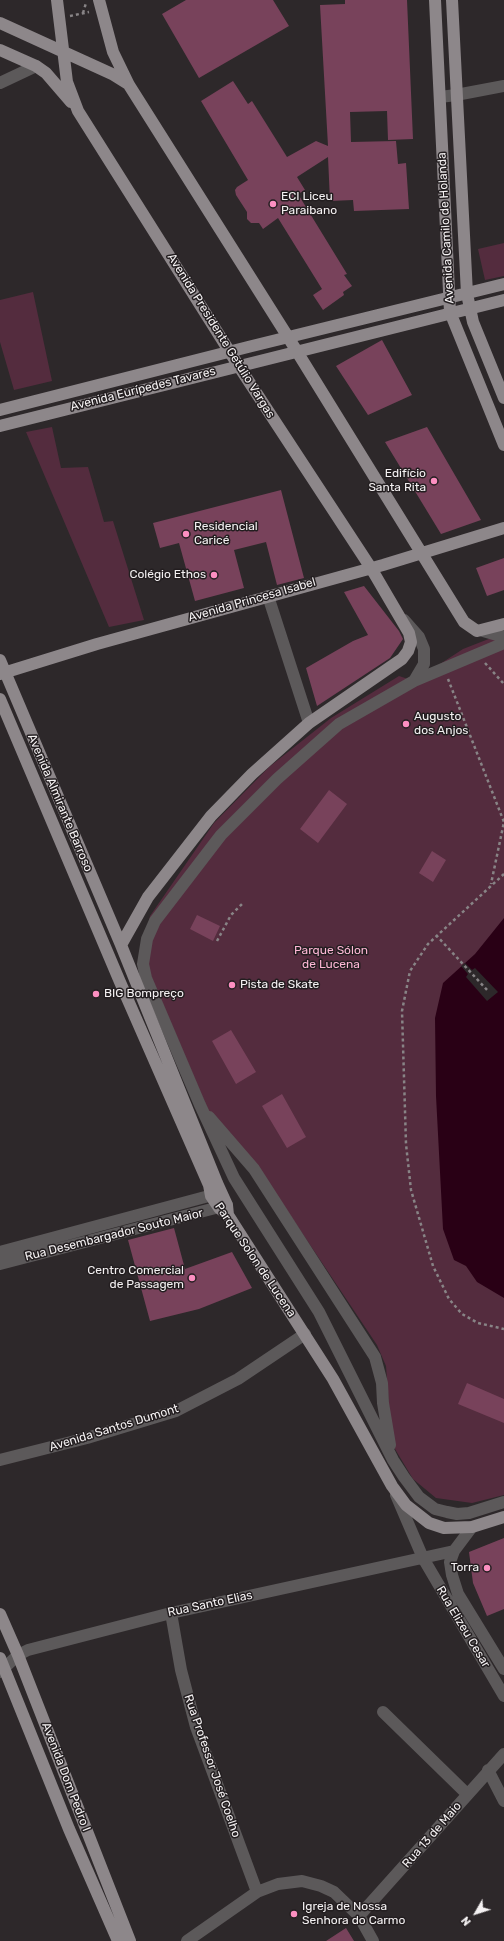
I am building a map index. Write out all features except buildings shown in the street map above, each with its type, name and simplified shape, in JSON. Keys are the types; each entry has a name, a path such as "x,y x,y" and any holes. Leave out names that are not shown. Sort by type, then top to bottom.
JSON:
{"main road":[{"name":"Avenida Presidente Getúlio Vargas","path":"57,0 67,82 78,111 238,365 371,568 398,613"},
{"path":"99,0 113,52 129,85 288,337 464,622 471,628 482,631 504,624"},
{"name":"Avenida Camilo de Holanda","path":"435,0 448,298 450,312 504,445"},
{"name":"Avenida Camilo de Holanda","path":"452,0 467,294 480,342 504,398"},
{"path":"0,23 112,74 129,85"},
{"path":"0,50 36,66 54,81 78,111"},
{"name":"Avenida Eurípedes Tavares","path":"0,410 504,284"},
{"name":"Avenida Eurípedes Tavares","path":"0,426 450,312 504,300"},
{"name":"Avenida Princesa Isabel","path":"3,674 98,644 371,568 504,528"},
{"path":"225,1209 216,1194 121,945 148,897 211,816 252,774 309,723 391,668 406,655 410,647 410,637 398,613"},
{"name":"Avenida Almirante Barroso","path":"0,660 3,674 121,945"},
{"name":"Avenida Almirante Barroso","path":"0,699 108,951"},
{"name":"Parque Solon de Lucena","path":"108,951 120,982 209,1185 216,1194"},
{"path":"120,982 134,977"},
{"name":"Parque Solon de Lucena","path":"225,1209 333,1379 392,1486"},
{"path":"392,1486 406,1504 428,1523 444,1528 472,1527 504,1517"},
{"name":"Avenida Dom Pedro I","path":"0,1614 18,1655 130,1941"},
{"name":"Avenida Dom Pedro I","path":"1,1666 69,1829 118,1941"}],"street":[{"path":"0,83 36,66"},
{"path":"440,96 456,95 504,86"},
{"path":"268,596 309,723"},
{"path":"398,613 419,637 424,649 424,664 414,682"},
{"path":"482,631 504,637"},
{"path":"504,643 414,682 339,724 277,779 221,835 155,922 147,939 143,964 146,978 200,1105 234,1178 319,1312 393,1460 404,1477 420,1497 435,1509 457,1514 504,1502"},
{"path":"200,1105 254,1169 375,1357 382,1383 383,1403 393,1460"},
{"name":"Rua Desembargador Souto Maior","path":"0,1252 216,1194"},
{"name":"Rua Desembargador Souto Maior","path":"0,1264 129,1231 225,1209"},
{"path":"126,1219 129,1231"},
{"name":"Avenida Santos Dumont","path":"0,1460 87,1438 176,1411 238,1379 305,1334"},
{"name":"Parque Solon de Lucena","path":"392,1486 423,1558"},
{"path":"423,1558 454,1551 472,1527"},
{"name":"Rua Elizeu Cesar","path":"454,1551 450,1562 452,1575 458,1594 504,1669"},
{"name":"Rua Santo Elias","path":"1,1666 28,1650 171,1612 423,1558"},
{"name":"Rua Elizeu Cesar","path":"423,1558 504,1696"},
{"name":"Rua Professor José Coelho","path":"171,1612 181,1670 196,1727 257,1892"},
{"path":"383,1712 467,1794"},
{"name":"Rua 13 de Maio","path":"360,1916 488,1770 504,1754"},
{"path":"488,1770 504,1801"},
{"path":"187,1941 257,1892 278,1884 302,1881 321,1886 334,1892 360,1916 373,1941"}],"path":[{"path":"69,16 83,14 87,0"},
{"path":"477,654 504,684"},
{"path":"444,669 504,822 491,884"},
{"path":"504,874 491,884 436,935 410,971 402,1011 406,1144 411,1190 433,1266 449,1299 462,1314 478,1323 504,1329"},
{"path":"217,941 231,915 242,904"},
{"path":"436,935 488,992"}],"green space":[{"path":"504,243 504,276 485,280 478,249"},
{"path":"33,292 52,381 14,390 0,342 0,300"},
{"path":"52,427 61,468 88,467 104,522 113,521 144,620 109,627 26,432"},
{"name":"Parque Sólon de Lucena","path":"504,633 504,1495 472,1503 436,1498 413,1479 392,1444 386,1366 377,1345 276,1194 214,1124 142,955 150,916 214,823 269,767 331,718 399,676 414,681 463,649"}],"shaded area":[{"path":"504,918 504,1298 477,1282 466,1266 454,1260 443,1229 436,1096 435,1018 443,983 475,954"}],"pier":[{"path":"465,963 472,970 475,968 498,992 487,1001 466,977 468,974 461,966"}],"place":[{"name":"ECI Liceu Paraibano","path":"273,204"},
{"name":"Edifício Santa Rita","path":"434,481"},
{"name":"Residencial Caricé","path":"186,534"},
{"name":"Colégio Ethos","path":"214,575"},
{"name":"Augusto dos Anjos","path":"406,724"},
{"name":"Pista de Skate","path":"232,985"},
{"name":"BIG Bompreço","path":"96,994"},
{"name":"Centro Comercial de Passagem","path":"192,1278"},
{"name":"Torra","path":"487,1568"},
{"name":"Igreja de Nossa Senhora do Carmo","path":"294,1914"}]}
